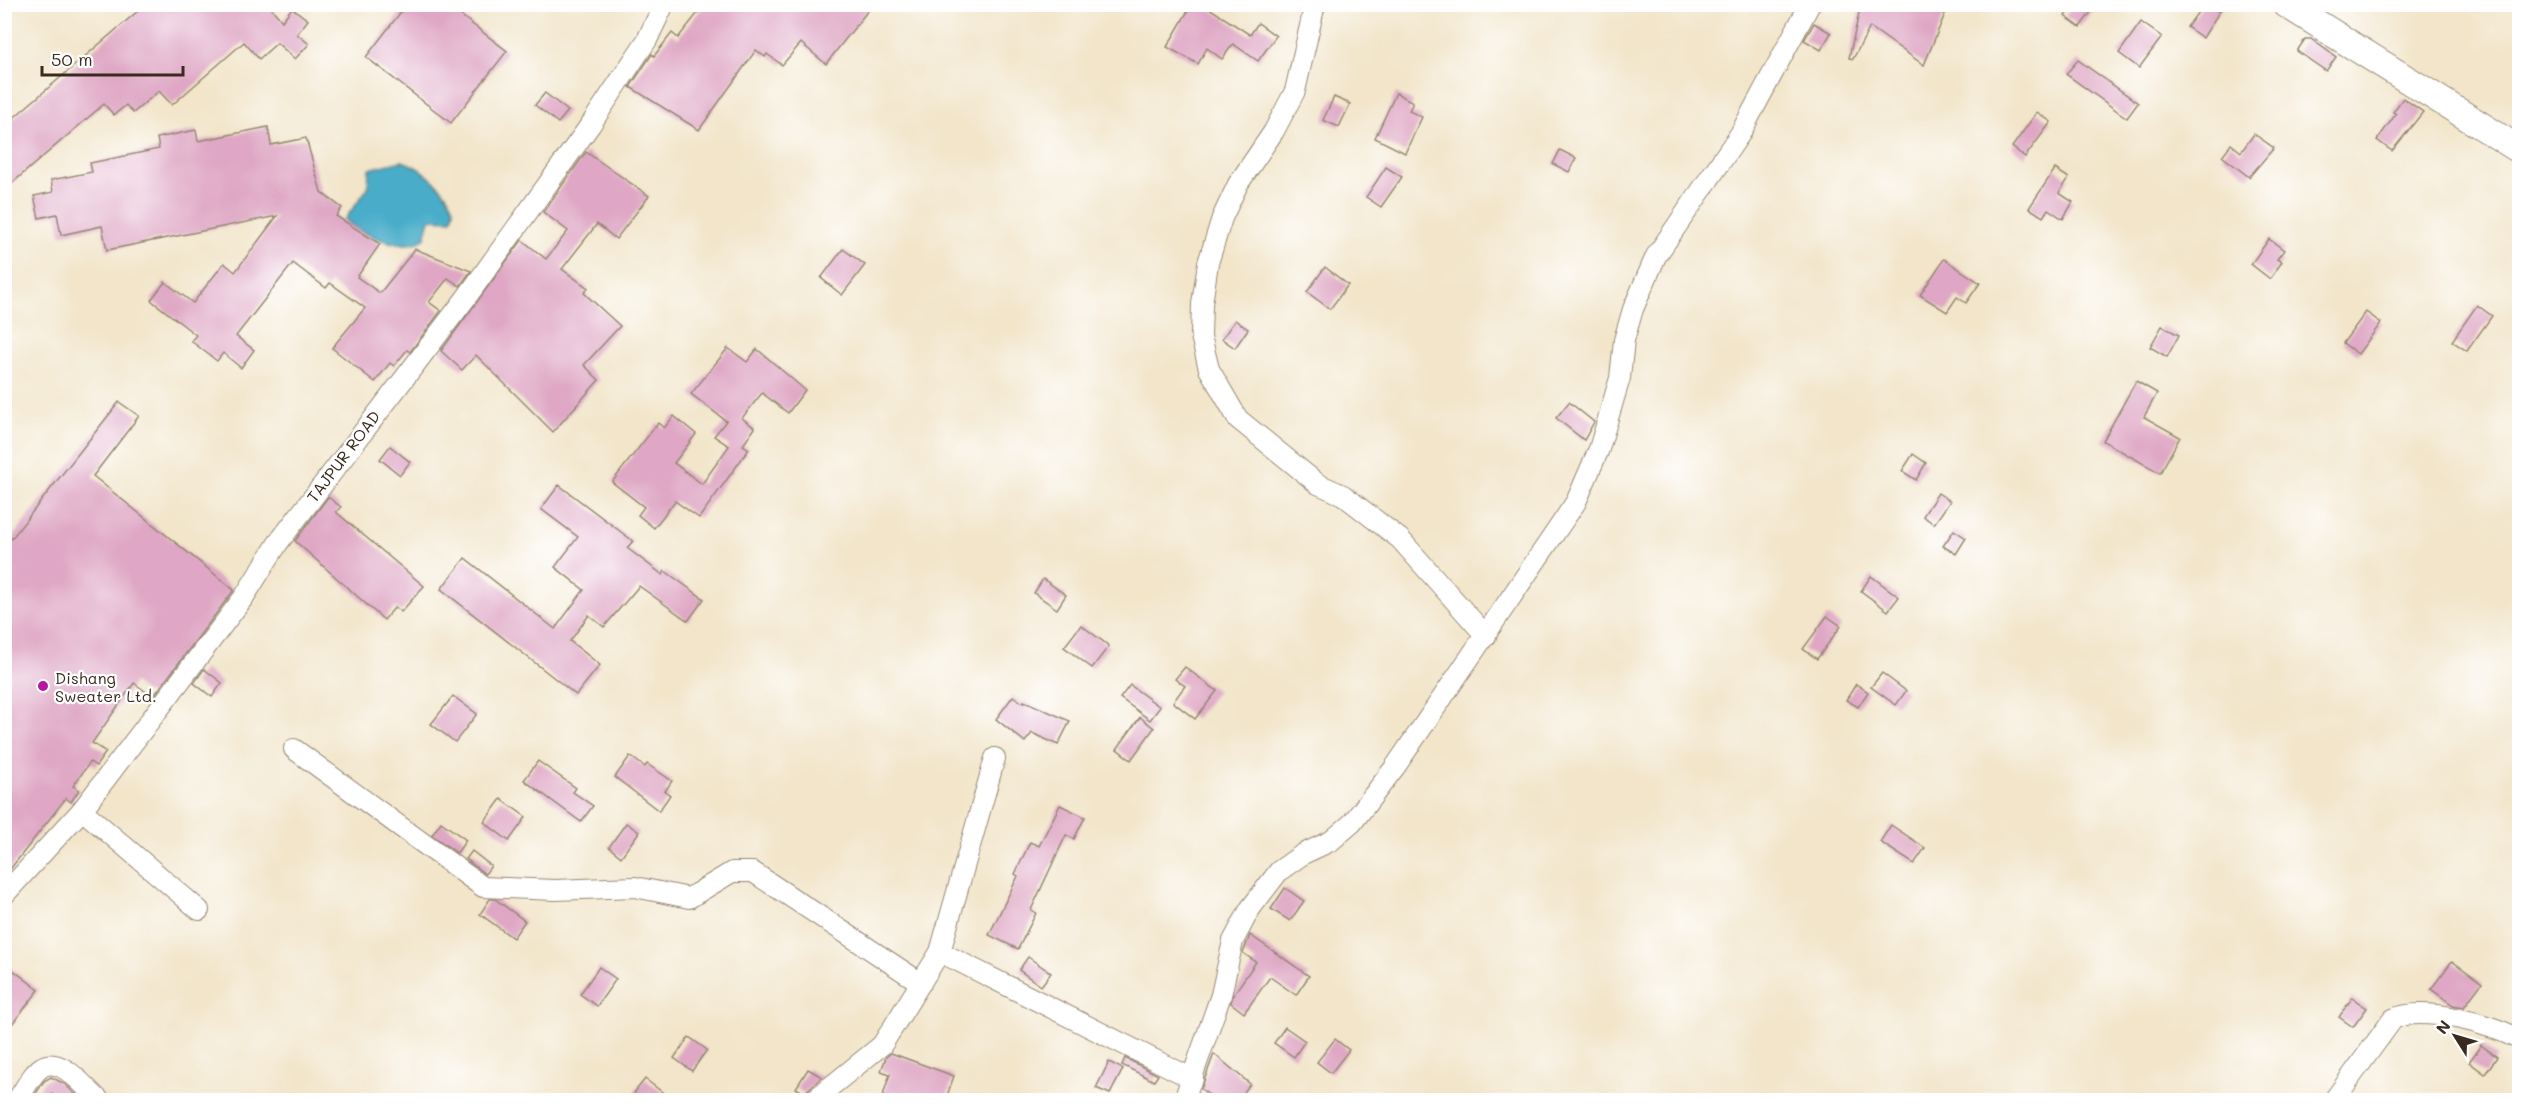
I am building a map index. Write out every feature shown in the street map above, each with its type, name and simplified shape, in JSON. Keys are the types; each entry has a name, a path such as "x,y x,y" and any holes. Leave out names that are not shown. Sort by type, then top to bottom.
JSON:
{"main road":[{"path":"2286,4 2520,150"}],"street":[{"name":"TAJPUR ROAD","path":"4,895 82,810 244,597 285,533 499,253 591,124 647,40 664,4"},
{"path":"1315,4 1295,91 1274,131 1238,184 1222,218 1208,262 1202,304 1201,336 1209,369 1238,419 1318,484 1343,495 1400,539 1486,636"},
{"path":"1184,1101 1221,995 1233,941 1250,909 1279,871 1303,854 1331,841 1352,823 1486,636 1558,529 1586,481 1620,378 1624,340 1633,309 1656,256 1740,134 1810,4"},
{"path":"294,749 483,888 555,890 635,887 689,898 732,872 753,872 921,982"},
{"path":"814,1101 882,1045 940,952 995,758"},
{"path":"82,810 199,910"},
{"path":"940,952 1192,1079"},
{"path":"2334,1101 2393,1019 2401,1016 2427,1013 2467,1022 2520,1040"},
{"path":"17,1101 41,1068 51,1063 60,1066 99,1101"}],"water":[{"path":"402,161 434,181 447,195 454,210 452,220 430,219 425,238 407,244 372,236 351,225 345,219 368,188 369,169"}],"building":[{"path":"146,4 268,4 282,21 292,8 308,20 297,34 309,44 295,59 277,43 259,59 244,42 172,105 159,91 133,113 126,105 114,115 104,104 4,190 4,126"},
{"path":"407,4 446,4 507,51 451,123 366,57"},
{"path":"705,4 873,4 826,64 801,43 782,65 767,54 765,57 756,50 699,130 630,87 652,54 654,56 672,33 678,38"},
{"path":"1192,4 1203,4 1250,35 1258,23 1276,36 1258,61 1233,44 1222,59 1207,48 1198,64 1167,47"},
{"path":"1861,4 1949,4 1924,65 1870,27 1853,59 1849,58"},
{"path":"2074,4 2097,4 2080,27 2065,16"},
{"path":"2204,4 2224,4 2203,38 2187,27"},
{"path":"2141,22 2162,37 2139,68 2119,53"},
{"path":"1814,23 1831,33 1821,50 1804,40"},
{"path":"2305,39 2311,39 2336,57 2326,71 2297,51"},
{"path":"2078,60 2138,103 2127,118 2066,74"},
{"path":"545,93 568,111 558,123 535,105"},
{"path":"1396,93 1413,102 1409,111 1422,117 1405,153 1375,138"},
{"path":"1334,97 1350,104 1339,127 1323,120"},
{"path":"2403,98 2423,112 2392,151 2377,140 2396,114 2393,112"},
{"path":"2037,112 2051,122 2025,157 2012,147"},
{"path":"268,127 271,145 306,138 321,192 342,208 336,216 380,244 357,277 380,293 415,249 471,271 460,286 448,278 429,302 441,311 410,352 407,350 394,366 390,363 375,382 332,348 365,308 330,283 326,288 293,263 236,336 254,350 241,368 223,353 217,361 191,341 196,335 151,300 165,282 193,303 224,263 235,272 277,216 107,250 102,226 61,235 57,214 39,218 34,196 53,192 51,180 92,172 90,163 159,149 157,138 196,130 198,141"},
{"path":"2254,134 2274,148 2249,177 2222,156 2231,144 2241,152"},
{"path":"1560,150 1576,158 1569,172 1553,164"},
{"path":"586,152 649,196 616,239 597,224 562,269 588,288 584,293 620,326 584,365 599,380 553,432 476,355 462,370 441,351 522,240 546,259 568,231 543,212"},
{"path":"1386,167 1402,177 1381,207 1366,197"},
{"path":"2055,169 2069,178 2059,193 2073,202 2063,219 2048,209 2043,217 2029,208"},
{"path":"2269,239 2284,250 2277,259 2282,262 2270,279 2251,264"},
{"path":"843,249 865,265 842,295 821,278"},
{"path":"1944,259 1980,283 1966,303 1957,297 1947,312 1920,295"},
{"path":"1325,267 1348,285 1330,309 1307,292"},
{"path":"2477,305 2492,316 2467,351 2452,341"},
{"path":"2366,312 2381,323 2358,354 2343,343"},
{"path":"1235,320 1248,329 1235,348 1222,339"},
{"path":"2162,326 2179,335 2167,357 2150,347"},
{"path":"728,348 747,362 757,349 805,390 788,413 762,393 742,418 755,428 743,445 749,449 699,518 675,501 654,528 638,515 644,507 612,482 658,423 664,428 674,416 696,434 674,463 702,484 729,446 714,436 726,421 691,394"},
{"path":"2136,381 2157,393 2144,417 2180,437 2160,473 2103,441"},
{"path":"119,402 139,416 93,476 234,590 153,697 134,683 92,743 106,752 96,766 90,762 73,786 79,790 71,802 66,798 4,877 4,548"},
{"path":"1569,402 1594,422 1584,440 1556,418"},
{"path":"390,446 410,462 400,475 380,459"},
{"path":"1913,454 1926,463 1916,480 1902,471"},
{"path":"559,485 633,541 627,548 663,575 665,571 704,599 688,621 639,586 604,627 589,615 570,641 600,665 576,695 441,589 465,558 555,629 584,590 555,567 578,537 541,509"},
{"path":"1938,493 1950,501 1934,524 1923,516"},
{"path":"328,497 341,507 336,512 424,586 401,612 395,607 384,620 295,541"},
{"path":"1954,530 1966,538 1956,554 1943,546"},
{"path":"1871,576 1899,597 1888,611 1861,591"},
{"path":"1043,579 1066,595 1057,609 1034,593"},
{"path":"1827,616 1841,626 1817,659 1803,649"},
{"path":"1081,625 1109,646 1092,668 1064,647"},
{"path":"1185,667 1217,691 1195,719 1173,702 1185,686 1175,679"},
{"path":"204,669 222,683 212,697 194,683"},
{"path":"1882,673 1906,691 1896,705 1871,687"},
{"path":"1856,684 1868,692 1858,707 1846,700"},
{"path":"1130,685 1160,707 1150,720 1120,698"},
{"path":"453,696 477,714 455,742 431,724"},
{"path":"1013,696 1023,703 1024,701 1070,721 1058,745 1032,733 1025,742 996,719"},
{"path":"1140,717 1154,728 1131,760 1117,749"},
{"path":"630,756 645,767 647,764 672,781 665,791 670,795 659,811 615,777"},
{"path":"538,761 576,788 573,792 593,806 581,822 524,780"},
{"path":"501,799 526,817 509,841 484,822"},
{"path":"1060,805 1085,817 1074,839 1066,835 1031,910 1036,913 1018,949 989,935 1018,876 1015,874 1030,842 1039,846"},
{"path":"441,822 466,840 457,853 432,835"},
{"path":"626,823 639,832 621,857 609,847"},
{"path":"1891,825 1925,848 1914,864 1880,842"},
{"path":"472,851 491,866 485,874 466,859"},
{"path":"1285,888 1304,901 1290,921 1271,909"},
{"path":"490,899 495,899 525,921 513,938 480,914"},
{"path":"1250,935 1309,976 1296,995 1270,977 1244,1013 1231,1003 1233,995 1256,962 1243,953"},
{"path":"1028,957 1051,973 1041,986 1019,970"},
{"path":"2452,961 2482,983 2464,1007 2453,1005 2431,989"},
{"path":"4,963 39,990 4,1034"},
{"path":"599,967 616,979 597,1006 580,994"},
{"path":"2352,998 2367,1008 2353,1027 2339,1017"},
{"path":"1285,1027 1305,1041 1294,1057 1274,1043"},
{"path":"689,1037 707,1050 692,1071 674,1058"},
{"path":"1335,1039 1349,1050 1331,1073 1317,1062"},
{"path":"2481,1045 2497,1057 2485,1074 2469,1062"},
{"path":"891,1053 954,1076 945,1101 881,1101 890,1074 881,1071 886,1057"},
{"path":"1214,1054 1250,1084 1238,1101 1217,1101 1201,1089"},
{"path":"1125,1058 1158,1075 1154,1081 1122,1065"},
{"path":"1109,1062 1123,1069 1110,1094 1096,1088"},
{"path":"808,1069 822,1077 804,1093 796,1088"},
{"path":"51,1077 65,1084 82,1101 60,1101 52,1094 47,1101 31,1101 44,1081"},
{"path":"645,1079 674,1101 644,1101 634,1093"}],"place":[{"name":"Dishang Sweater Ltd.","path":"43,686"}]}
